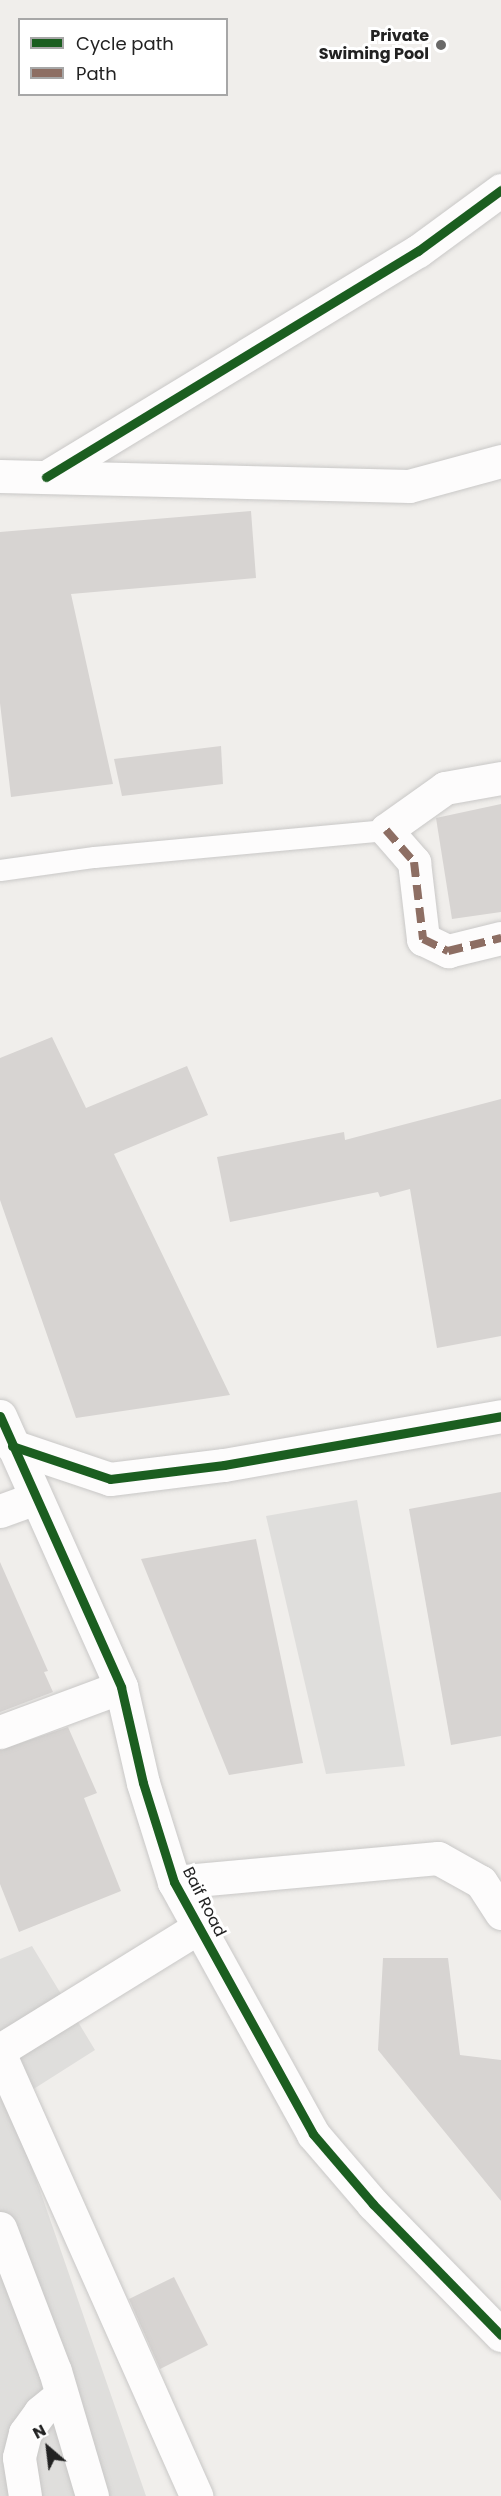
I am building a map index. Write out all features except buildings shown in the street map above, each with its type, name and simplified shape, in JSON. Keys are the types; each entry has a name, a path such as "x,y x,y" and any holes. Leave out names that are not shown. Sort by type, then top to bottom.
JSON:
{"street":[{"path":"46,477 418,251 501,190"},
{"path":"0,476 409,486 501,461"},
{"path":"501,778 445,788 386,830 414,862 423,939 448,951 501,939"},
{"name":"Baif Road","path":"0,1416 121,1687 143,1783 174,1882 313,2134 373,2204 501,2335"},
{"path":"12,1446 110,1479 225,1465 501,1416"},
{"path":"0,1511 36,1498"},
{"path":"0,1732 121,1687"},
{"path":"174,1882 438,1858 481,1882 501,1913"},
{"path":"0,2050 199,1927"},
{"path":"0,2055 196,2496"},
{"path":"0,2228 61,2395 92,2496"},
{"path":"25,2496 19,2457 25,2433 40,2412 61,2395"}],"lane":[{"path":"0,870 94,857 386,830"}],"shaded area":[{"path":"357,1500 405,1766 326,1774 266,1516"},
{"path":"32,1946 95,2050 10,2104 146,2496 0,2496 0,1959"}],"marked path":[{"path":"386,830 414,862 423,939 448,951 501,938"}],"cycle path":[{"path":"46,477 418,251 501,190"},
{"path":"0,1416 121,1687 143,1783 174,1882 313,2134 373,2204 501,2335"},
{"path":"12,1446 110,1479 224,1465 501,1416"}],"place":[{"name":"Private Swiming Pool","path":"441,45"}]}
